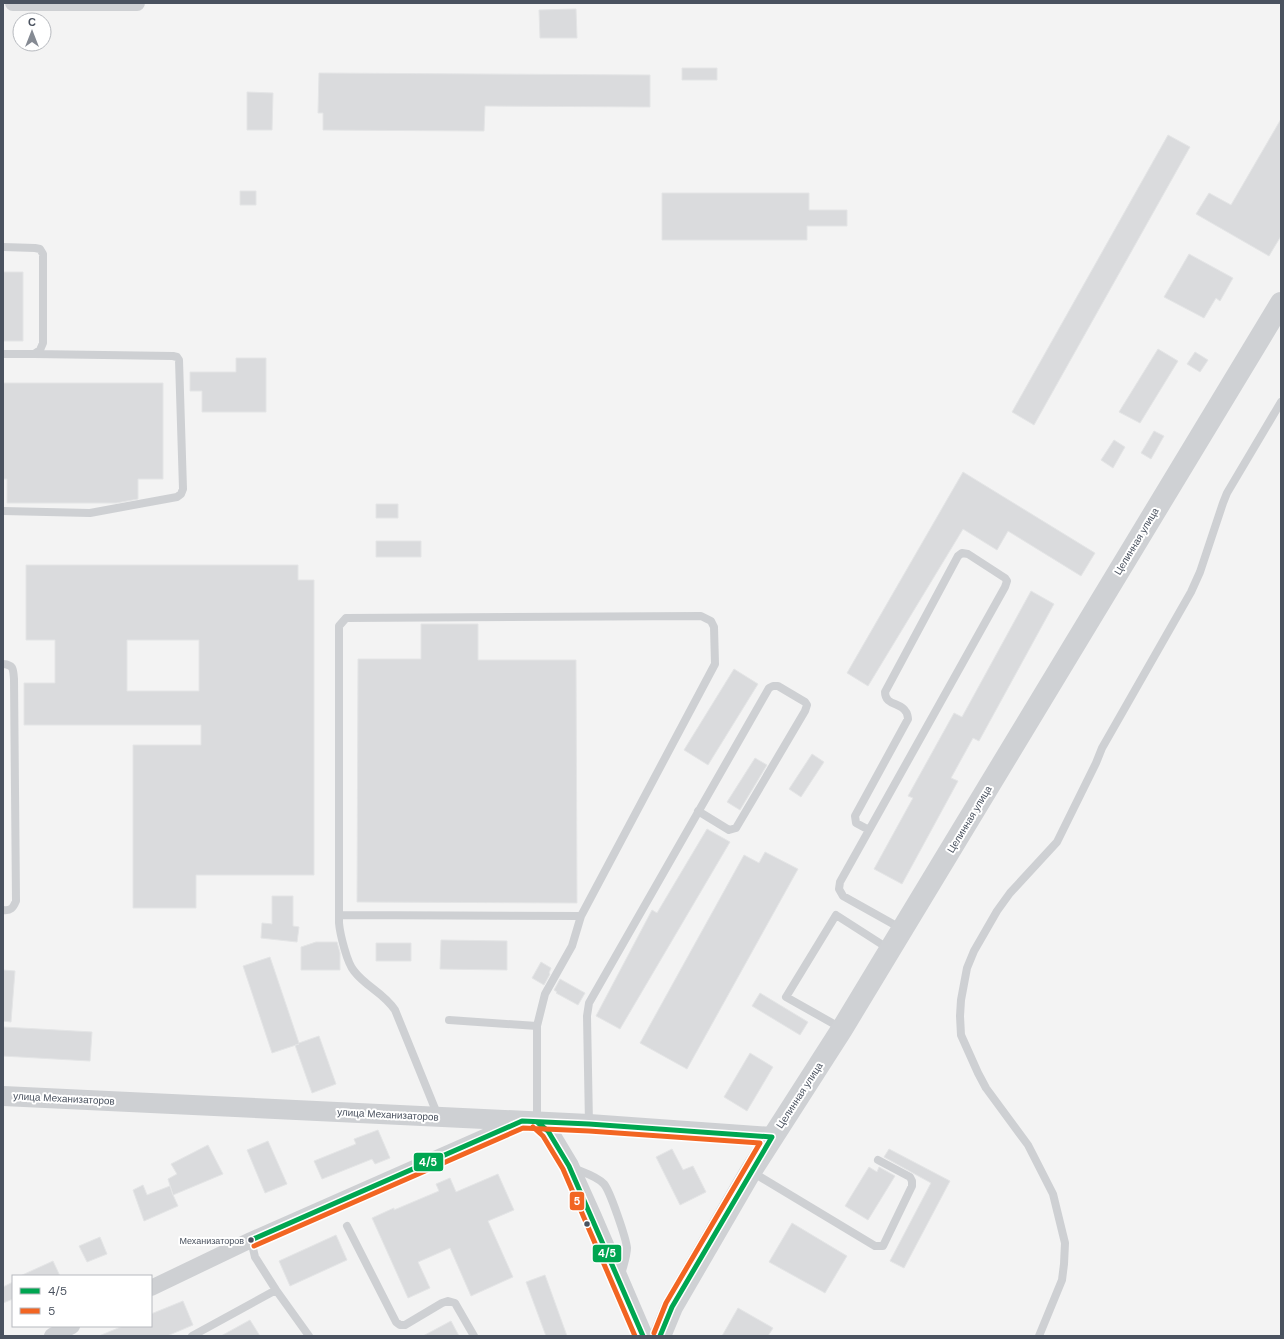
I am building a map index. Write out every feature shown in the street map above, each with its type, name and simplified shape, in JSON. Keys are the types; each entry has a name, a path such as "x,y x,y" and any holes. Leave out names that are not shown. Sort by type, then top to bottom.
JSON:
{"main road":[{"name":"Целинная улица","path":"660,1336 672,1307 751,1171 890,950 1281,303"}],"street":[{"path":"13,3 137,3"},
{"name":"улица Механизаторов","path":"3,1096 589,1124 772,1138"},
{"path":"152,1288 250,1240 530,1121 548,1131 569,1166 643,1336"},
{"path":"52,1336 70,1327"}],"lane":[{"path":"3,247 35,248 40,249 43,254 43,343 40,350 34,354"},
{"path":"3,354 177,357 179,360 183,489 181,494 177,497 90,513 3,511"},
{"path":"1039,1336 1062,1280 1065,1243 1053,1194 1028,1145 986,1088 961,1035 960,1008 967,968 974,951 996,911 1010,893 1057,842 1102,748 1191,592 1200,572 1227,493 1281,402"},
{"path":"870,830 856,823 855,816 908,719 907,712 903,708 887,700 885,692 958,556 962,553 968,554 1006,578 1007,581 1005,587 870,830 840,882 839,889 843,896 902,930"},
{"path":"438,1116 395,1010 389,1000 352,970 341,937 339,915 339,626 346,618 706,617 711,621 714,627 715,664 581,916 572,946 545,994 537,1026 530,1121"},
{"path":"3,664 9,665 13,670 14,679 16,901 13,907 9,910 3,910"},
{"path":"589,1124 586,1016 589,1003 698,811 769,688 778,686 805,702 807,705 805,711 736,828 729,830 698,811"},
{"path":"842,1028 786,997 836,914 890,950"},
{"path":"339,915 581,916"},
{"path":"449,1020 537,1026"},
{"path":"751,1171 879,1247 883,1246 912,1186 912,1181 910,1177 878,1160"},
{"path":"347,1226 396,1322 400,1325 405,1325 448,1301 455,1303 474,1336"},
{"path":"250,1240 255,1257 276,1290 309,1336"},
{"path":"192,1336 276,1290"}],"building":[{"path":"576,9 577,38 540,38 539,10"},
{"path":"682,68 717,68 717,80 682,80"},
{"path":"319,73 650,75 650,107 485,106 484,131 323,130 323,113 318,113"},
{"path":"247,92 273,93 272,130 247,130"},
{"path":"1281,119 1281,236 1269,256 1196,214 1209,193 1231,205"},
{"path":"1168,135 1190,147 1034,425 1012,412"},
{"path":"240,191 256,191 256,205 240,205"},
{"path":"662,193 809,193 809,210 847,210 847,226 807,226 807,240 662,240"},
{"path":"1189,254 1233,278 1220,301 1216,298 1204,318 1164,297"},
{"path":"3,272 23,272 23,341 3,341"},
{"path":"1158,349 1178,361 1140,423 1119,412"},
{"path":"1195,352 1208,360 1200,372 1187,364"},
{"path":"236,358 266,358 266,412 202,412 202,391 190,391 190,372 236,372"},
{"path":"3,383 163,383 163,479 138,479 138,499 116,503 7,503 7,479 3,479"},
{"path":"1154,431 1164,436 1151,459 1141,453"},
{"path":"1114,440 1125,447 1113,468 1101,460"},
{"path":"963,472 1095,553 1081,576 1008,531 997,550 963,529 868,686 847,673"},
{"path":"376,504 398,504 398,518 376,518"},
{"path":"376,541 421,541 421,557 376,557"},
{"path":"26,565 298,565 298,580 314,580 314,875 196,875 196,908 133,908 133,745 201,745 201,725 24,725 24,683 55,683 55,640 26,640","holes":["127,640 199,640 199,691 127,691"]},
{"path":"1031,591 1054,604 979,741 973,738 951,778 958,781 902,884 874,869 913,798 908,796 954,713 962,717"},
{"path":"421,624 478,624 478,660 576,660 577,903 357,902 358,659 421,659"},
{"path":"734,669 758,684 708,765 684,750"},
{"path":"812,754 824,762 801,797 789,789"},
{"path":"755,758 767,765 740,810 727,802"},
{"path":"707,829 730,842 620,1029 596,1016 652,910 657,913"},
{"path":"765,852 798,869 687,1069 640,1043 744,855 759,863"},
{"path":"272,896 293,896 293,926 299,927 297,942 261,938 262,923 272,924"},
{"path":"441,940 507,941 507,970 440,969"},
{"path":"316,942 337,942 340,953 340,970 301,970 301,947"},
{"path":"376,943 411,943 411,961 376,961"},
{"path":"270,957 299,1043 319,1036 336,1084 312,1093 295,1045 272,1053 243,966"},
{"path":"541,962 551,968 550,974 544,985 532,978"},
{"path":"3,970 15,971 11,1022 3,1021"},
{"path":"560,979 585,993 578,1005 556,993 557,992 554,990"},
{"path":"760,993 808,1022 800,1035 752,1006"},
{"path":"3,1027 92,1032 90,1061 3,1056"},
{"path":"750,1053 773,1067 747,1111 724,1097"},
{"path":"378,1130 390,1158 375,1164 372,1159 322,1179 314,1161 356,1144 354,1139"},
{"path":"268,1141 287,1184 265,1193 247,1150"},
{"path":"208,1145 223,1174 173,1195 168,1179 177,1174 171,1164"},
{"path":"672,1149 683,1170 693,1166 706,1192 680,1205 656,1157"},
{"path":"889,1149 950,1181 904,1268 890,1261 931,1183 884,1157"},
{"path":"869,1167 877,1172 879,1167 895,1176 868,1220 845,1206"},
{"path":"498,1174 514,1210 488,1221 513,1277 471,1296 450,1248 418,1262 430,1288 408,1298 372,1218 439,1191 436,1184 450,1178 456,1192"},
{"path":"143,1185 147,1195 170,1186 178,1206 144,1221 133,1190"},
{"path":"792,1223 847,1256 825,1293 769,1262"},
{"path":"336,1235 347,1260 290,1286 279,1261"},
{"path":"100,1237 107,1254 87,1262 79,1246"},
{"path":"53,1261 60,1275 22,1275"},
{"path":"545,1275 567,1336 546,1336 526,1282"},
{"path":"12,1282 12,1299 3,1303 3,1287"},
{"path":"183,1301 193,1325 167,1336 99,1336 121,1327 152,1327 152,1314"},
{"path":"738,1308 773,1328 768,1336 722,1336"},
{"path":"250,1320 260,1336 221,1336"},
{"path":"451,1321 459,1336 423,1336"}],"transit line":[{"name":"4/5","path":"251,1240 522,1121 589,1124 772,1137 672,1307 660,1336"},
{"name":"4/5","path":"537,1122 548,1131 569,1166 643,1336"},
{"name":"5","path":"533,1127 543,1136 563,1169 635,1336"},
{"name":"5","path":"254,1246 523,1128 760,1143 666,1303 654,1333"}],"place":[{"name":"Механизаторов","path":"251,1240"}]}
